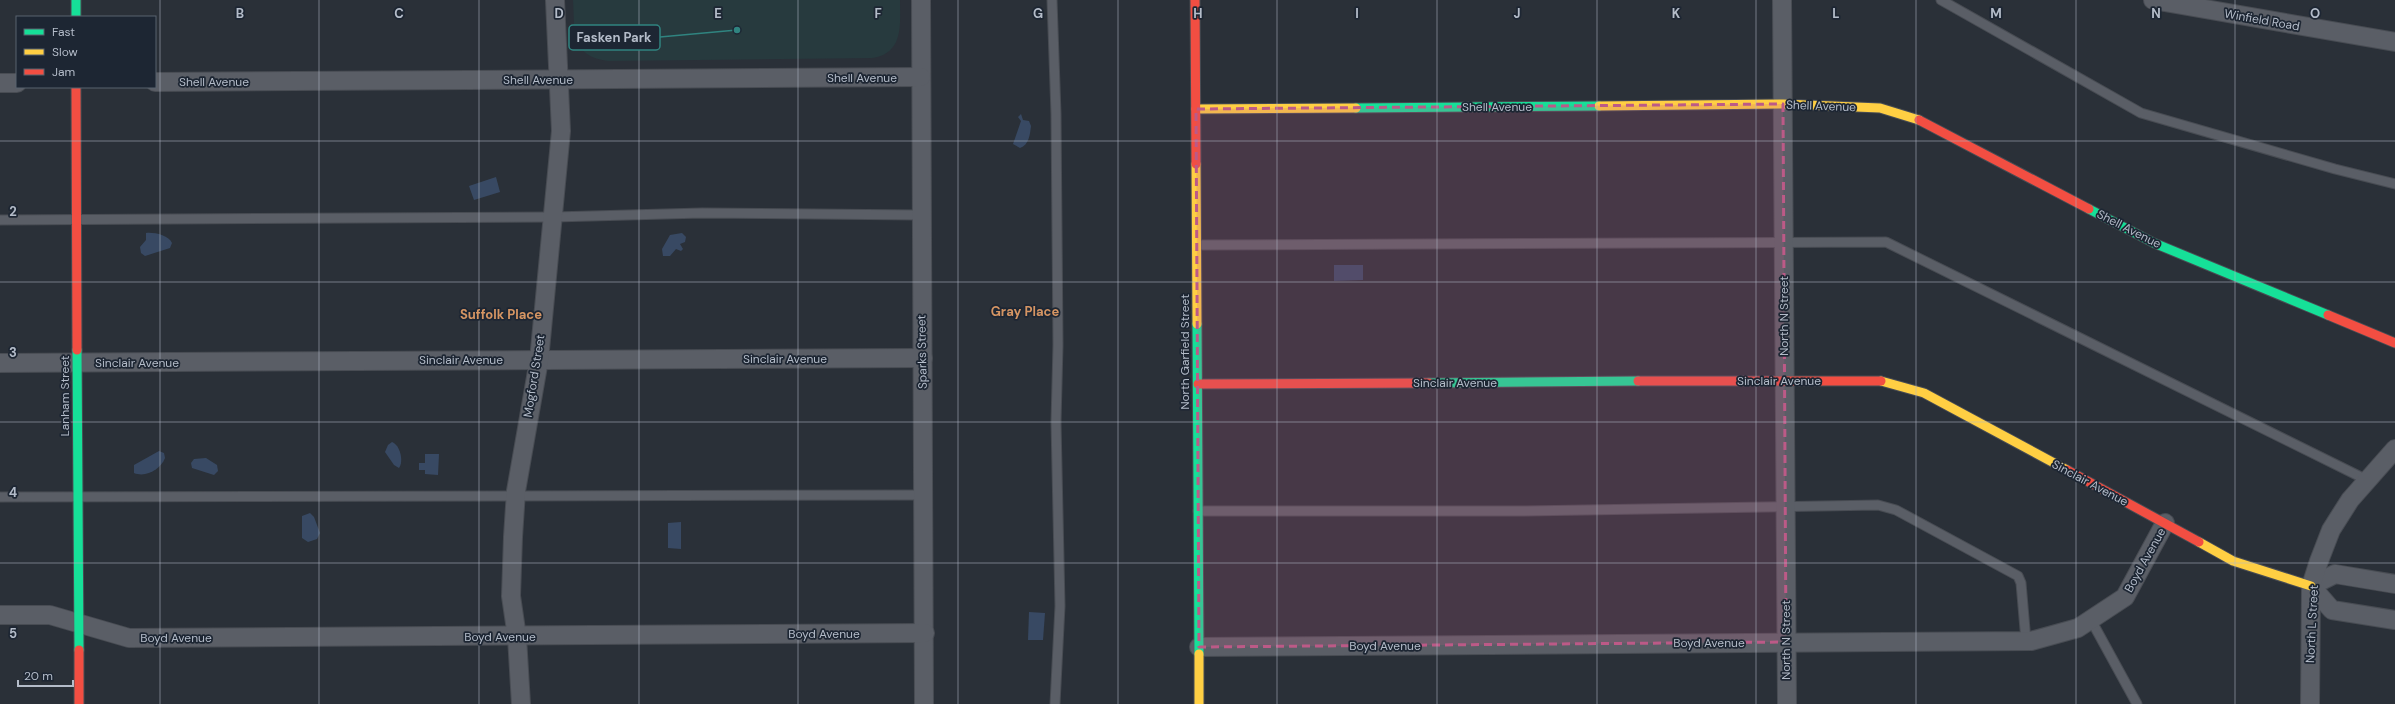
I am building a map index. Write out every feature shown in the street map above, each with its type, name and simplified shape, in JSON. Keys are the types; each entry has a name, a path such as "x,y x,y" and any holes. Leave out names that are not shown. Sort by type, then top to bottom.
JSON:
{"street":[{"path":"76,0 76,16"},
{"name":"Mogford Street","path":"521,704 517,637 511,596 516,496 539,360 561,131 560,80 555,0"},
{"name":"Sparks Street","path":"921,0 920,215 923,358 922,496 925,633 924,704"},
{"name":"North Garfield Street","path":"1195,0 1199,704"},
{"name":"North N Street","path":"1782,0 1786,704"},
{"name":"Winfield Road","path":"2153,0 2395,42"},
{"name":"Shell Avenue","path":"156,82 920,77"},
{"path":"0,83 16,83"},
{"name":"Lanham Street","path":"76,88 76,363 79,704"},
{"name":"Shell Avenue","path":"1196,109 1783,104 1880,108 1911,116 2154,243 2395,343"},
{"name":"Sinclair Avenue","path":"0,363 923,358"},
{"name":"Sinclair Avenue","path":"1198,384 1875,380 1924,393 2165,523 2232,561 2311,586"},
{"name":"North L Street","path":"2310,704 2311,586 2332,530 2350,500 2395,449"},
{"name":"Boyd Avenue","path":"1199,647 2026,641 2078,628 2125,597 2165,523"},
{"path":"2395,584 2334,574 2311,586 2332,610 2395,620"},
{"name":"Boyd Avenue","path":"0,615 50,615 129,638 517,637 925,633"}],"lane":[{"path":"1052,0 1056,114 1058,345 1056,422 1060,606 1055,704"},
{"path":"1941,0 2141,114 2335,169 2395,184"},
{"path":"0,220 702,214 920,215"},
{"path":"1197,244 1886,242 2367,480"},
{"path":"0,497 922,496"},
{"path":"1198,511 1785,508 1878,505 1896,510 2009,569 2018,576 2021,583 2026,641"},
{"path":"2091,620 2137,704"}],"highlighted area":[{"path":"1783,104 1786,642 1199,647 1196,109"}],"green space":[{"path":"573,0 900,0 900,28 895,44 890,50 882,55 872,58 608,61 587,54 581,48 575,32"}],"water":[{"path":"1021,114 1023,120 1029,121 1031,126 1027,142 1020,148 1013,144 1021,121 1018,117"},
{"path":"496,177 500,192 474,200 469,186"},
{"path":"146,233 153,233 168,238 172,243 170,248 145,256 141,253 140,247 146,240"},
{"path":"682,233 686,237 685,242 680,244 683,249 681,251 676,249 670,256 663,256 662,249 670,235"},
{"path":"1334,265 1363,265 1363,280 1334,281"},
{"path":"392,442 397,446 401,457 399,468 394,465 385,452 388,445"},
{"path":"159,451 164,453 165,458 157,469 143,474 134,473 134,465"},
{"path":"425,454 439,454 438,475 425,474 425,470 419,470 419,463 425,463"},
{"path":"206,458 217,465 218,471 214,475 192,468 191,463 194,459"},
{"path":"310,513 314,517 320,533 317,539 308,542 302,538 302,516"},
{"path":"681,522 681,549 668,548 668,523"},
{"path":"1029,612 1045,613 1043,640 1028,640"}],"traffic: fast":[{"path":"76,0 76,16"},
{"path":"1356,108 1599,106"},
{"path":"2089,209 2154,243 2328,315"},
{"path":"1197,324 1199,654"},
{"path":"77,350 79,650"},
{"path":"1429,383 1638,381"}],"traffic: slow":[{"path":"1599,106 1783,104 1880,108 1919,120"},
{"path":"1196,109 1356,108"},
{"path":"1196,164 1197,324"},
{"path":"1881,381 1924,393 2067,470"},
{"path":"2199,542 2233,561 2311,586"},
{"path":"1199,654 1199,704"}],"traffic: jam":[{"path":"1195,0 1196,164"},
{"path":"76,88 77,350"},
{"path":"1919,120 2089,209"},
{"path":"2328,315 2395,343"},
{"path":"1638,381 1881,381"},
{"path":"1198,384 1429,383"},
{"path":"2067,470 2199,542"},
{"path":"79,650 79,704"}],"place":[{"name":"Fasken Park","path":"737,30"}],"district":[{"name":"Gray Place","path":"1025,311"},
{"name":"Suffolk Place","path":"501,314"}]}
